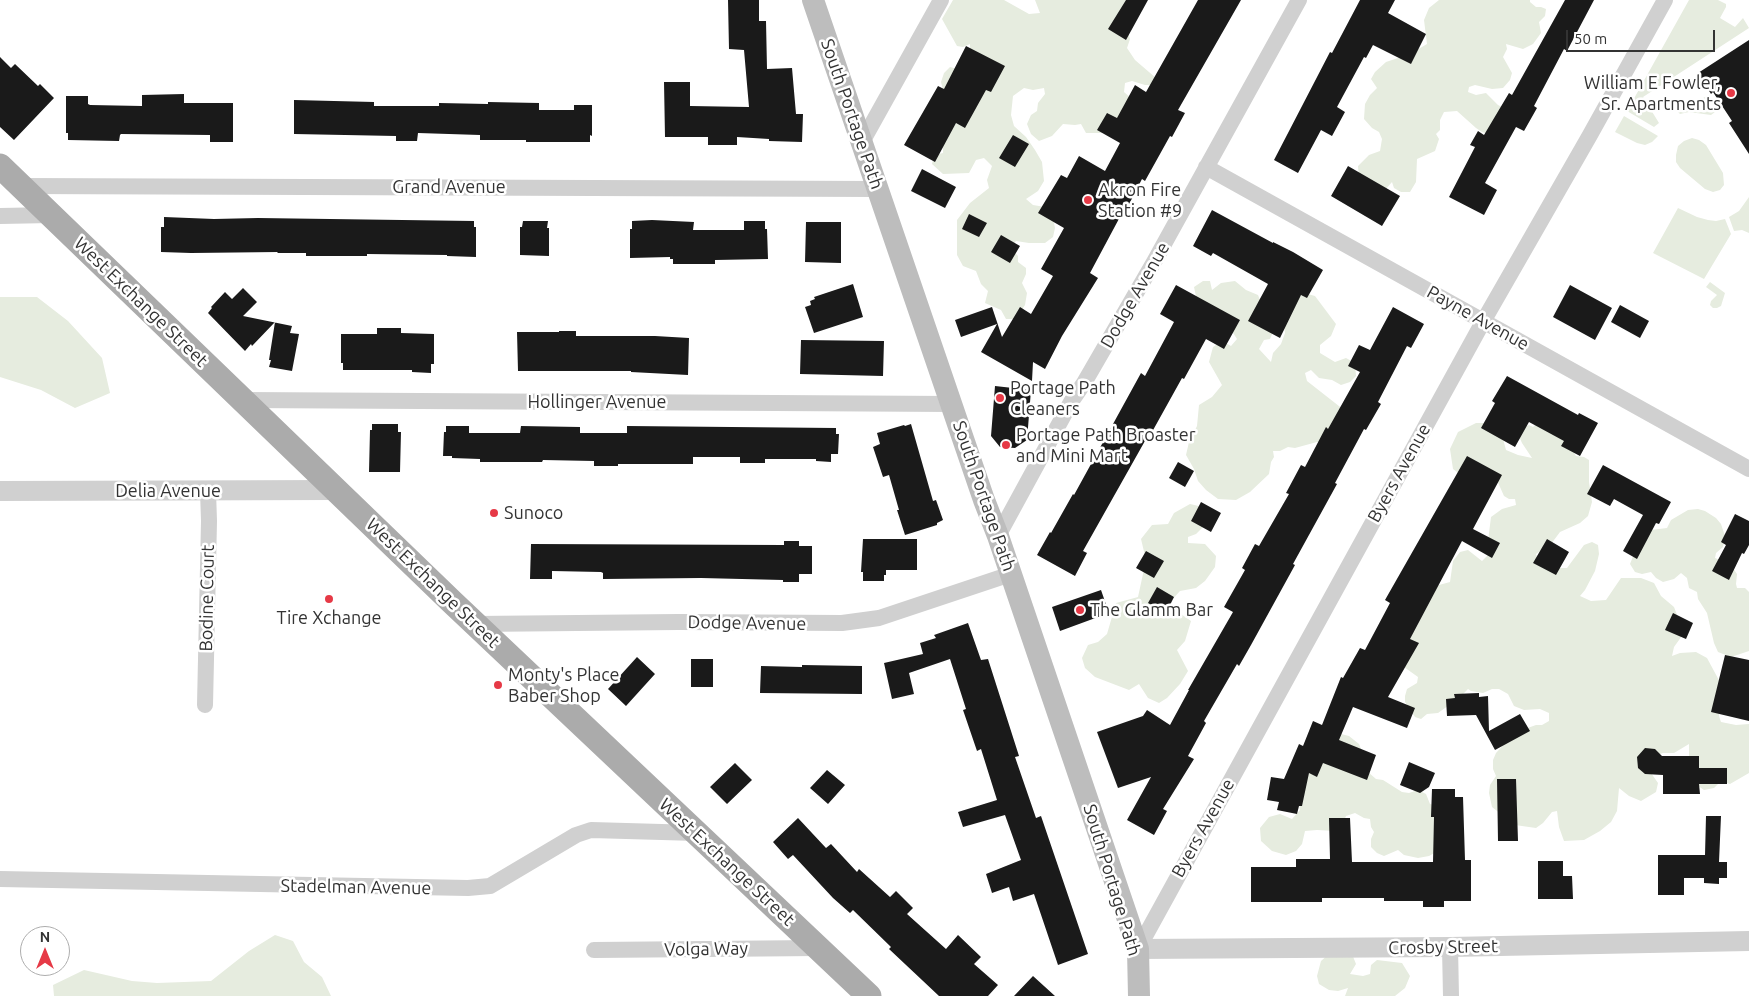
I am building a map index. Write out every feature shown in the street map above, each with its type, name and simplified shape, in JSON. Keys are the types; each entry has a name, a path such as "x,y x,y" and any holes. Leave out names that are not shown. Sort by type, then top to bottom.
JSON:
{"main road":[{"name":"South Portage Path","path":"813,0 1138,949 1139,996"},
{"name":"West Exchange Street","path":"0,166 475,624 869,996"}],"street":[{"path":"862,142 941,0"},
{"name":"Dodge Avenue","path":"998,536 1070,402 1089,374 1299,0"},
{"name":"Byers Avenue","path":"1138,949 1484,320 1665,0"},
{"name":"Payne Avenue","path":"1206,167 1749,469"},
{"name":"Grand Avenue","path":"21,186 877,188"},
{"path":"0,216 52,215"},
{"name":"Hollinger Avenue","path":"243,400 952,404"},
{"name":"Delia Avenue","path":"0,491 208,492 336,490"},
{"name":"Bodine Court","path":"205,705 208,492"},
{"name":"Dodge Avenue","path":"475,624 842,623 879,618 1011,574"},
{"name":"Stadelman Avenue","path":"0,879 468,888 490,886 576,835 591,830 697,833"},
{"name":"Crosby Street","path":"1138,949 1450,947 1749,942"},
{"path":"1450,947 1451,996"},
{"name":"Volga Way","path":"594,950 818,948"}],"shaded area":[{"path":"953,0 1004,0 1029,14 1040,13 1035,0 1138,0 1127,29 1130,39 1127,48 1135,60 1156,78 1154,85 1145,85 1132,81 1125,83 1124,92 1132,99 1135,107 1103,133 1086,133 1081,124 1063,124 1052,136 1039,141 1031,134 1027,124 1031,115 1037,111 1038,103 1045,94 1044,88 1033,90 1024,88 1013,96 1011,115 1014,126 1026,137 1042,162 1044,181 1038,191 1026,199 1033,205 1045,207 1053,218 1055,228 1053,237 1045,243 1016,241 1011,248 1018,256 1018,262 1026,268 1026,274 1022,283 1027,293 1025,305 1016,319 1006,319 1001,310 985,303 988,291 981,284 976,271 963,266 957,255 957,220 970,203 989,188 987,180 992,166 984,158 976,160 969,173 943,174 932,164 934,155 943,153 944,94 941,82 944,73 950,67 961,70 970,55 970,44 963,47 957,46 942,19"},
{"path":"1439,0 1530,0 1536,7 1546,9 1545,16 1539,22 1541,33 1533,44 1523,49 1506,44 1507,49 1503,57 1512,73 1510,80 1503,88 1492,89 1475,85 1469,87 1468,92 1476,95 1486,93 1498,105 1506,109 1489,134 1476,128 1457,111 1444,112 1440,120 1440,130 1436,134 1439,139 1435,151 1417,159 1416,182 1410,192 1401,192 1394,188 1392,182 1385,190 1359,179 1358,166 1369,155 1380,151 1382,139 1379,132 1372,128 1364,119 1365,104 1377,88 1371,79 1375,72 1386,62 1410,54 1427,44 1424,20 1429,8"},
{"path":"1689,0 1718,0 1726,4 1720,18 1735,27 1743,18 1749,28 1643,97 1659,123 1654,127 1627,111"},
{"path":"1705,97 1715,112 1711,115 1689,112 1680,114 1678,112"},
{"path":"1624,116 1658,136 1652,142 1645,145 1615,132"},
{"path":"1692,138 1706,145 1723,173 1724,185 1720,190 1713,192 1705,189 1680,168 1676,162 1678,146"},
{"path":"1749,197 1749,233 1742,230 1734,231 1729,217 1739,211"},
{"path":"1678,208 1708,220 1725,219 1731,234 1704,279 1653,253"},
{"path":"1203,281 1210,281 1212,290 1221,283 1235,281 1246,290 1258,295 1273,332 1270,339 1264,340 1259,349 1271,362 1273,353 1281,344 1285,333 1282,311 1304,293 1315,296 1336,324 1331,336 1320,345 1320,353 1335,362 1346,358 1355,363 1356,376 1350,382 1341,385 1332,380 1319,378 1311,370 1305,373 1307,381 1344,410 1324,443 1317,442 1273,451 1274,457 1269,474 1250,492 1236,500 1218,499 1206,490 1198,481 1186,455 1189,442 1197,426 1199,405 1212,397 1222,385 1209,362 1213,347 1222,341 1231,346 1237,339 1228,325 1197,301 1194,287"},
{"path":"1710,282 1725,293 1721,306 1717,308 1713,308 1710,305 1717,295 1706,287"},
{"path":"0,297 37,297 68,321 102,358 110,393 75,408 41,390 0,377"},
{"path":"1551,415 1576,456 1589,460 1589,482 1592,502 1588,516 1580,523 1560,532 1551,544 1536,554 1538,561 1554,568 1567,568 1584,545 1592,542 1598,545 1599,554 1595,571 1580,596 1591,601 1606,600 1621,578 1641,578 1654,583 1661,596 1674,607 1684,633 1674,647 1672,656 1680,653 1696,652 1707,658 1721,684 1719,716 1721,722 1736,725 1749,724 1749,773 1730,784 1721,781 1714,788 1704,790 1691,781 1689,744 1674,753 1663,753 1646,759 1649,770 1658,783 1656,792 1641,801 1629,796 1619,788 1617,811 1611,822 1584,840 1564,841 1559,827 1557,811 1552,812 1536,828 1515,825 1492,807 1489,793 1490,785 1496,776 1493,769 1493,760 1496,753 1508,740 1522,730 1542,725 1549,721 1549,713 1540,709 1524,710 1514,706 1508,694 1499,689 1492,689 1483,693 1468,689 1438,713 1427,714 1421,719 1415,717 1405,702 1405,696 1407,689 1417,683 1418,677 1397,662 1428,588 1450,582 1453,561 1460,552 1468,550 1482,561 1491,552 1488,541 1491,517 1502,509 1516,505 1515,499 1509,499 1504,496 1496,478 1462,476 1453,469 1450,449 1458,432 1476,423 1486,423 1502,435 1506,450 1532,458 1518,434 1522,428 1529,425 1533,427 1541,419"},
{"path":"1190,504 1203,507 1207,523 1196,534 1188,537 1188,543 1205,544 1216,556 1215,567 1205,581 1196,588 1180,591 1170,602 1173,611 1191,621 1185,641 1177,650 1188,671 1180,684 1167,698 1159,703 1148,698 1139,684 1129,690 1095,677 1085,668 1082,658 1088,645 1098,642 1107,634 1116,603 1138,597 1146,560 1141,539 1152,525 1168,524 1174,513"},
{"path":"1698,509 1716,518 1721,524 1725,536 1723,547 1716,553 1715,558 1730,564 1737,574 1737,588 1745,588 1749,592 1749,651 1731,657 1718,652 1707,613 1698,599 1697,592 1689,588 1687,578 1681,573 1674,579 1663,582 1651,572 1642,574 1635,572 1630,564 1634,554 1651,530 1667,528 1671,520 1688,510"},
{"path":"1333,732 1349,736 1359,744 1368,772 1376,779 1383,780 1402,792 1409,793 1418,790 1426,794 1430,804 1438,806 1438,851 1429,856 1418,858 1404,855 1398,850 1384,856 1377,853 1371,847 1371,839 1374,832 1370,819 1355,813 1346,816 1335,831 1305,831 1302,844 1296,851 1286,855 1272,851 1261,841 1260,828 1269,817 1280,814 1292,819 1300,810 1298,795 1301,785"},
{"path":"275,935 293,941 304,962 322,977 331,996 54,996 53,985 84,970 132,981 157,983 211,981 249,951"},
{"path":"1331,952 1352,954 1356,964 1350,974 1363,976 1370,974 1371,965 1377,960 1402,963 1410,976 1405,988 1395,996 1345,996 1348,988 1338,991 1329,990 1319,984 1317,976 1321,961"}],"building":[{"path":"728,0 759,0 759,21 766,21 767,69 792,68 796,114 803,114 802,142 769,141 769,139 737,137 737,145 708,145 708,137 665,137 664,82 690,82 690,106 749,107 744,50 729,49"},
{"path":"1126,0 1148,0 1126,40 1108,29"},
{"path":"1198,0 1241,0 1178,110 1185,113 1172,137 1170,136 1145,181 1142,179 1090,273 1098,278 1062,336 1045,369 1033,362 1032,381 981,352 997,324 961,337 955,320 992,307 1002,337 1020,307 1031,314 1053,276 1041,269 1064,228 1038,213 1061,175 1067,178 1079,156 1105,171 1120,143 1097,130 1107,113 1117,118 1135,85 1146,92"},
{"path":"1360,0 1395,0 1388,13 1426,34 1411,64 1373,45 1366,58 1364,57 1337,107 1345,112 1332,136 1321,130 1298,173 1274,160 1330,52 1332,53"},
{"path":"1565,0 1594,0 1567,51 1564,49 1534,106 1537,108 1524,131 1516,127 1485,183 1497,190 1484,215 1449,197 1475,147 1470,145 1478,131 1484,135 1509,93 1512,95"},
{"name":"William E Fowler, Sr. Apartments","path":"1749,40 1749,154 1729,123 1732,121 1713,92 1711,94 1698,73"},
{"path":"966,46 1005,66 991,92 986,90 965,128 956,123 935,162 904,145 938,86 944,89"},
{"path":"0,57 11,68 15,64 54,98 14,140 0,127"},
{"path":"184,94 184,103 233,103 233,142 210,142 210,135 121,134 119,141 68,140 68,133 66,133 66,96 88,96 88,104 90,105 142,106 142,95"},
{"path":"294,100 374,102 374,106 439,106 439,103 488,104 488,102 539,103 539,110 574,110 574,105 592,105 592,136 590,135 590,142 526,142 526,140 480,140 480,135 418,133 417,141 396,141 396,136 294,134"},
{"path":"1013,135 1029,144 1015,167 999,158"},
{"path":"1348,166 1400,196 1382,226 1331,196"},
{"path":"922,169 956,187 945,208 911,191"},
{"path":"1212,210 1293,252 1323,270 1307,298 1301,295 1280,338 1248,321 1268,284 1213,253 1211,256 1193,246"},
{"path":"969,214 987,223 979,237 962,229"},
{"path":"164,217 474,221 474,227 476,227 476,257 367,254 367,256 306,256 306,253 278,252 161,252 161,227 164,227"},
{"path":"523,221 548,221 549,256 520,255 520,227 522,227"},
{"path":"632,221 694,222 693,230 744,230 744,221 765,221 768,259 715,260 715,264 673,264 673,259 670,259 670,257 630,258 630,229 632,229"},
{"path":"806,222 841,222 841,263 805,262"},
{"path":"1001,235 1020,246 1010,263 991,252"},
{"path":"853,284 863,317 814,333 805,307 811,305 810,301 815,299 814,297"},
{"path":"1176,285 1240,320 1224,349 1206,339 1184,379 1182,378 1152,432 1150,432 1083,551 1087,553 1075,576 1037,555 1074,495 1141,373 1145,376 1174,322 1160,314"},
{"path":"1570,285 1612,308 1595,340 1553,317"},
{"path":"243,288 257,302 243,316 275,322 245,351 208,313 225,292 232,299"},
{"path":"1620,305 1649,321 1640,338 1611,322"},
{"path":"1393,307 1424,324 1411,348 1407,346 1378,402 1381,404 1366,430 1364,429 1335,483 1337,484 1293,564 1295,565 1251,645 1239,666 1237,664 1204,721 1206,723 1188,756 1194,759 1163,809 1167,811 1154,835 1127,820 1151,777 1118,788 1097,732 1143,716 1147,710 1170,725 1233,612 1224,607 1245,570 1242,568 1255,544 1259,546 1289,494 1286,493 1301,465 1305,467 1326,427 1328,429 1360,372 1348,366 1359,345 1370,350"},
{"path":"275,323 292,326 290,333 299,334 292,371 269,367"},
{"path":"377,328 401,328 401,333 434,334 434,364 431,364 431,373 412,372 412,370 343,370 343,363 341,363 341,334 377,334"},
{"path":"576,331 576,336 689,338 688,375 631,371 518,371 517,332"},
{"path":"801,340 884,341 883,376 800,374"},
{"path":"1507,376 1578,415 1579,413 1598,423 1580,456 1561,446 1564,441 1529,422 1515,447 1481,428 1495,403 1492,401"},
{"path":"995,386 1031,390 1027,440 1015,448 1000,447 991,436"},
{"path":"372,424 398,424 398,432 401,432 400,472 369,472 370,430 372,430"},
{"path":"911,424 933,501 936,500 943,520 937,523 937,525 905,535 889,475 883,477 873,447 880,444 877,433"},
{"path":"446,426 469,426 469,433 520,433 521,426 580,427 580,433 627,433 627,426 836,428 836,434 839,434 838,454 831,454 831,462 816,461 816,459 765,459 765,463 740,463 740,457 693,457 693,464 618,464 618,466 594,466 594,461 480,462 480,459 443,456"},
{"path":"1467,456 1502,475 1473,529 1500,543 1492,558 1462,541 1410,639 1419,643 1388,697 1415,708 1407,728 1353,707 1339,740 1376,755 1367,780 1323,763 1317,777 1309,773 1302,806 1299,806 1297,814 1277,810 1279,802 1267,800 1271,777 1284,779 1299,744 1303,746 1313,721 1322,725 1341,677 1343,678 1360,648 1365,650 1390,603 1385,600"},
{"path":"1178,462 1194,471 1185,487 1169,478"},
{"path":"1603,465 1671,502 1659,524 1656,523 1637,559 1623,551 1643,515 1614,499 1610,506 1587,494"},
{"path":"1201,502 1221,513 1211,532 1191,521"},
{"path":"1735,514 1749,521 1749,545 1744,554 1742,553 1729,580 1712,571 1726,545 1721,542"},
{"path":"863,539 917,539 917,570 886,570 884,581 863,581 863,572 861,572"},
{"path":"1547,539 1569,552 1556,575 1533,563"},
{"path":"784,541 799,541 799,546 812,546 812,574 799,574 799,582 701,578 603,579 603,573 601,572 552,571 552,579 530,579 531,544 784,545"},
{"path":"1146,551 1164,561 1154,578 1136,568"},
{"path":"1157,587 1174,597 1166,613 1148,603"},
{"name":"The Glamm Bar","path":"1101,590 1109,613 1060,631 1052,607"},
{"path":"1673,613 1693,623 1686,639 1665,630"},
{"path":"968,623 981,660 988,659 1019,756 1015,757 1036,818 1041,816 1088,954 1058,965 1034,894 1013,901 1009,887 992,893 986,874 1021,860 1005,815 963,827 958,812 997,800 981,749 977,751 963,710 966,709 950,659 909,673 914,694 892,699 884,663 923,654 920,643 936,638 934,635"},
{"path":"1725,655 1749,660 1749,721 1711,712"},
{"path":"637,657 655,674 626,706 608,689"},
{"path":"691,659 713,659 713,687 691,687"},
{"path":"802,665 862,666 862,694 760,693 761,666 802,667"},
{"path":"1479,693 1479,697 1488,696 1489,731 1520,714 1530,731 1495,750 1476,715 1447,716 1446,699 1455,698 1454,694"},
{"path":"1645,748 1655,749 1662,756 1699,756 1699,768 1727,768 1727,784 1699,784 1700,794 1663,794 1663,775 1645,774 1638,768 1637,757"},
{"path":"1409,762 1435,773 1429,787 1420,793 1400,785"},
{"path":"735,763 752,780 727,804 710,787"},
{"path":"827,770 845,785 828,804 810,788"},
{"path":"1497,779 1516,779 1518,841 1498,841"},
{"path":"1432,789 1455,789 1455,797 1463,797 1465,860 1471,860 1471,901 1444,901 1444,907 1423,907 1423,901 1384,901 1384,898 1322,898 1322,902 1251,902 1251,867 1296,867 1296,859 1330,859 1329,818 1350,818 1352,862 1433,862 1434,817 1431,817"},
{"path":"1706,816 1721,816 1719,862 1727,862 1727,878 1719,878 1719,884 1704,883 1704,878 1684,878 1684,895 1658,895 1658,855 1705,855"},
{"path":"798,818 826,848 831,844 857,872 859,869 890,897 896,891 913,908 907,914 946,949 958,935 981,957 974,964 998,985 988,996 939,996 889,949 891,947 853,910 850,913 833,898 793,855 788,859 773,842"},
{"path":"1538,861 1563,861 1563,876 1572,876 1573,899 1538,899"},
{"path":"1033,976 1055,996 1014,996"}],"place":[{"name":"William E Fowler, Sr. Apartments","path":"1731,93"},
{"name":"Akron Fire Station #9","path":"1088,200"},
{"name":"Portage Path Cleaners","path":"1000,398"},
{"name":"Portage Path Broaster and Mini Mart","path":"1006,445"},
{"name":"Sunoco","path":"494,513"},
{"name":"Tire Xchange","path":"329,599"},
{"name":"The Glamm Bar","path":"1080,610"},
{"name":"Monty's Place Baber Shop","path":"498,685"}]}
